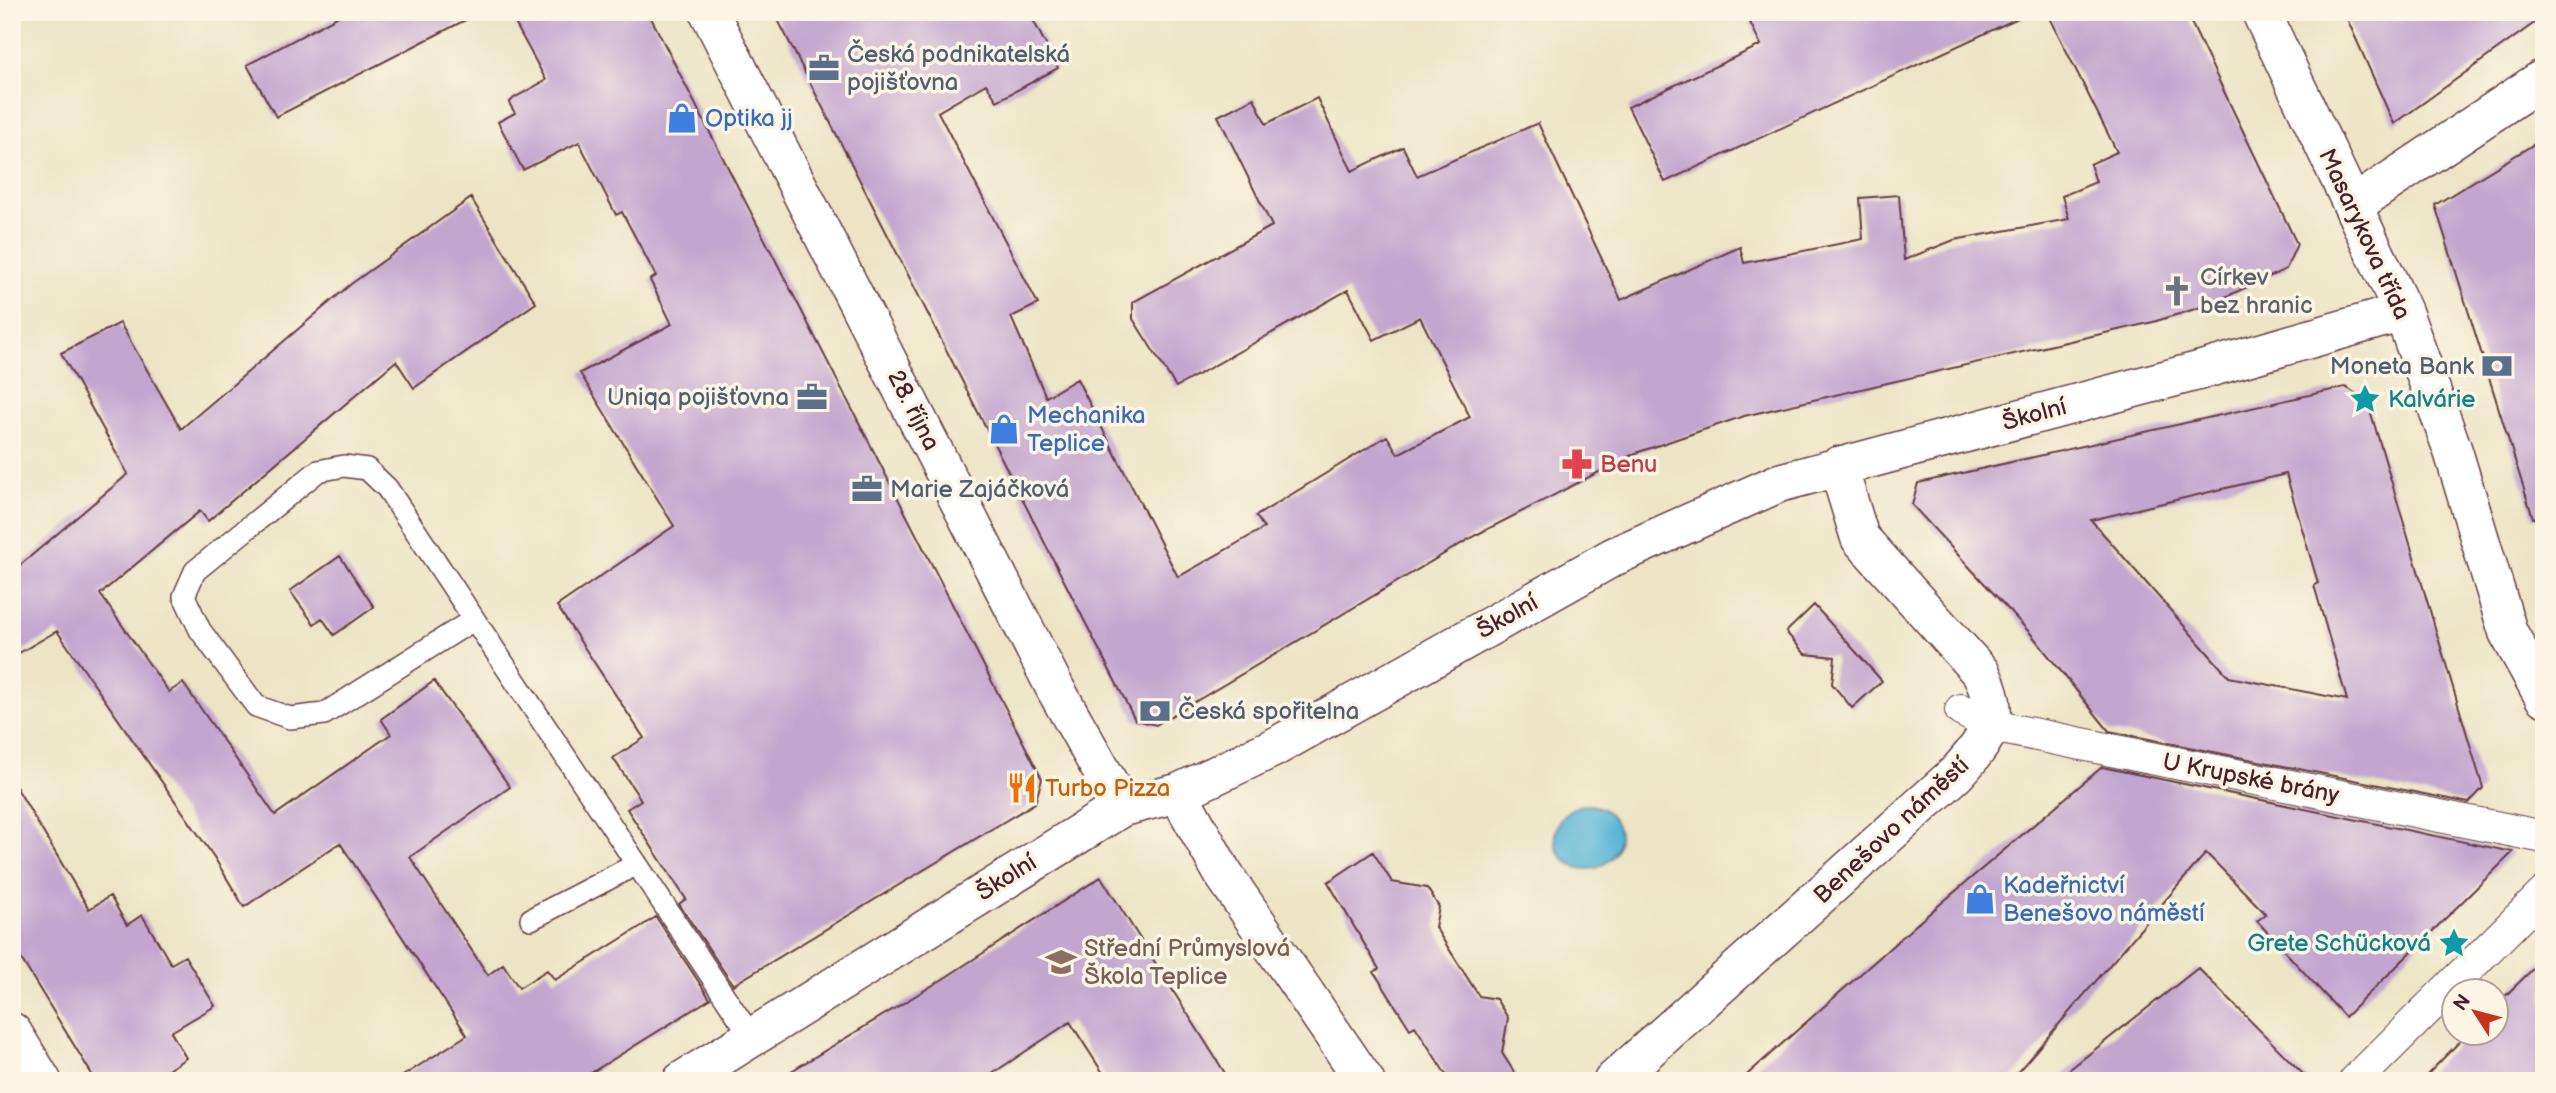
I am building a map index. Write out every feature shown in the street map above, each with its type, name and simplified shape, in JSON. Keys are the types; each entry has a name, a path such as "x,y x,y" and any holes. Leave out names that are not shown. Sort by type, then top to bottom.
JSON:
{"street":[{"name":"28. října","path":"709,12 1056,690 1122,807"},
{"name":"Masarykova třída","path":"2261,12 2403,312 2453,451 2508,632 2544,697"},
{"path":"2354,205 2544,78"},
{"name":"Školní","path":"682,1081 751,1035 1122,807 1178,793 1275,747 1613,557 1779,484 2198,371 2403,312"},
{"path":"1838,466 1860,538 1981,673 1993,695 1977,718"},
{"name":"U Krupské brány","path":"1977,718 2544,837"},
{"name":"Benešovo náměstí","path":"1613,1081 1957,773 1977,718"},
{"path":"1178,793 1222,872 1365,1081"},
{"path":"2355,1081 2544,893"},
{"path":"12,1032 42,1081"}],"lane":[{"path":"473,620 324,713 290,718 256,706 200,630 184,596 195,571 318,471 344,466 367,469 387,488 751,1035"},
{"path":"531,919 637,864"}],"water":[{"path":"1581,805 1593,805 1610,814 1617,825 1617,849 1610,860 1593,869 1581,869 1569,864 1560,855 1555,843 1555,831 1560,819 1569,810"}],"building":[{"path":"346,12 481,12 276,117 247,65"},
{"path":"509,12 648,12 1042,779 1035,803 733,985 679,904 686,899 627,809 641,800 613,758 644,738 557,606 674,526 580,373 672,324 650,280 656,276 622,212 616,215 579,142 523,170 498,122 515,113 509,103 514,98 546,80"},
{"path":"774,12 1029,12 1058,68 997,101 986,84 938,112 1038,304 1011,317 1046,397 1077,379 1178,577 1264,528 1256,516 1387,436 1398,454 1470,417 1420,317 1374,340 1348,290 1176,387 1133,319 1133,302 1272,226 1218,116 1254,98 1266,124 1317,98 1352,171 1403,147 1417,176 1538,123 1621,300 1740,247 1744,263 1863,239 1860,198 1899,195 1904,260 1954,240 2069,219 2062,196 2096,182 2090,164 2117,152 2047,12 2186,12 2297,244 2286,269 2208,305 2153,322 1744,416 1636,453 1476,535 1156,725 1135,720"},
{"path":"1745,12 2031,12 1665,182 1628,107 1761,45"},
{"path":"2344,12 2544,12 2544,16 2394,124"},
{"path":"2544,138 2544,516 2533,518 2435,205"},
{"path":"471,198 536,303 414,388 396,361 208,521 200,511 100,594 169,692 183,683 275,815 391,734 381,719 434,681 510,787 410,857 488,975 503,964 519,988 547,970 555,980 656,917 710,999 578,1081 395,1081 467,1035 340,843 244,907 214,857 57,631 12,657 12,572 128,474 61,353 120,323 181,429 351,284"},
{"path":"2345,387 2367,400 2483,788 2469,803 2109,731 2031,634 1912,505 1918,483","holes":["2286,474 2318,583 2314,585 2347,700 2229,677 2091,520"]},
{"path":"340,556 374,607 334,635 322,618 314,624 290,591"},
{"path":"1814,605 1882,681 1852,708 1832,684 1835,657 1805,654 1786,632"},
{"path":"2102,767 2513,852 2345,1017 2257,921 2266,914 2206,853 2010,1081 1740,1081 1918,923"},
{"path":"12,780 89,909 110,896 127,925 142,915 171,964 185,956 215,1006 171,1032 186,1058 151,1081 96,1081 12,944"},
{"path":"1373,852 1392,882 1427,888 1439,907 1435,927 1479,996 1496,999 1508,1018 1502,1053 1520,1081 1450,1081 1415,1026 1410,1029 1374,972 1379,969 1328,882"},
{"name":"Střední Průmyslová Škola Teplice","path":"1101,877 1230,1081 1108,1081 1070,1022 981,1081 775,1081 943,979"},
{"path":"2544,958 2544,1081 2421,1081 2453,1048 2510,1048 2510,991"},
{"path":"2198,968 2310,1081 2055,1081"}],"place":[{"name":"Česká podnikatelská pojišťovna","path":"824,68"},
{"name":"Optika jj","path":"682,118"},
{"name":"Církev bez hranic","path":"2177,291"},
{"name":"Moneta Bank","path":"2497,366"},
{"name":"Uniqa pojišťovna","path":"812,397"},
{"name":"Kalvárie","path":"2365,399"},
{"name":"Mechanika Teplice","path":"1004,429"},
{"name":"Benu","path":"1577,464"},
{"name":"Marie Zajáčková","path":"867,489"},
{"name":"Česká spořitelna","path":"1155,711"},
{"name":"Turbo Pizza","path":"1022,788"},
{"name":"Kadeřnictví Benešovo náměstí","path":"1980,899"},
{"name":"Grete Schücková","path":"2454,943"},
{"name":"Střední Průmyslová Škola Teplice","path":"1061,962"}]}
